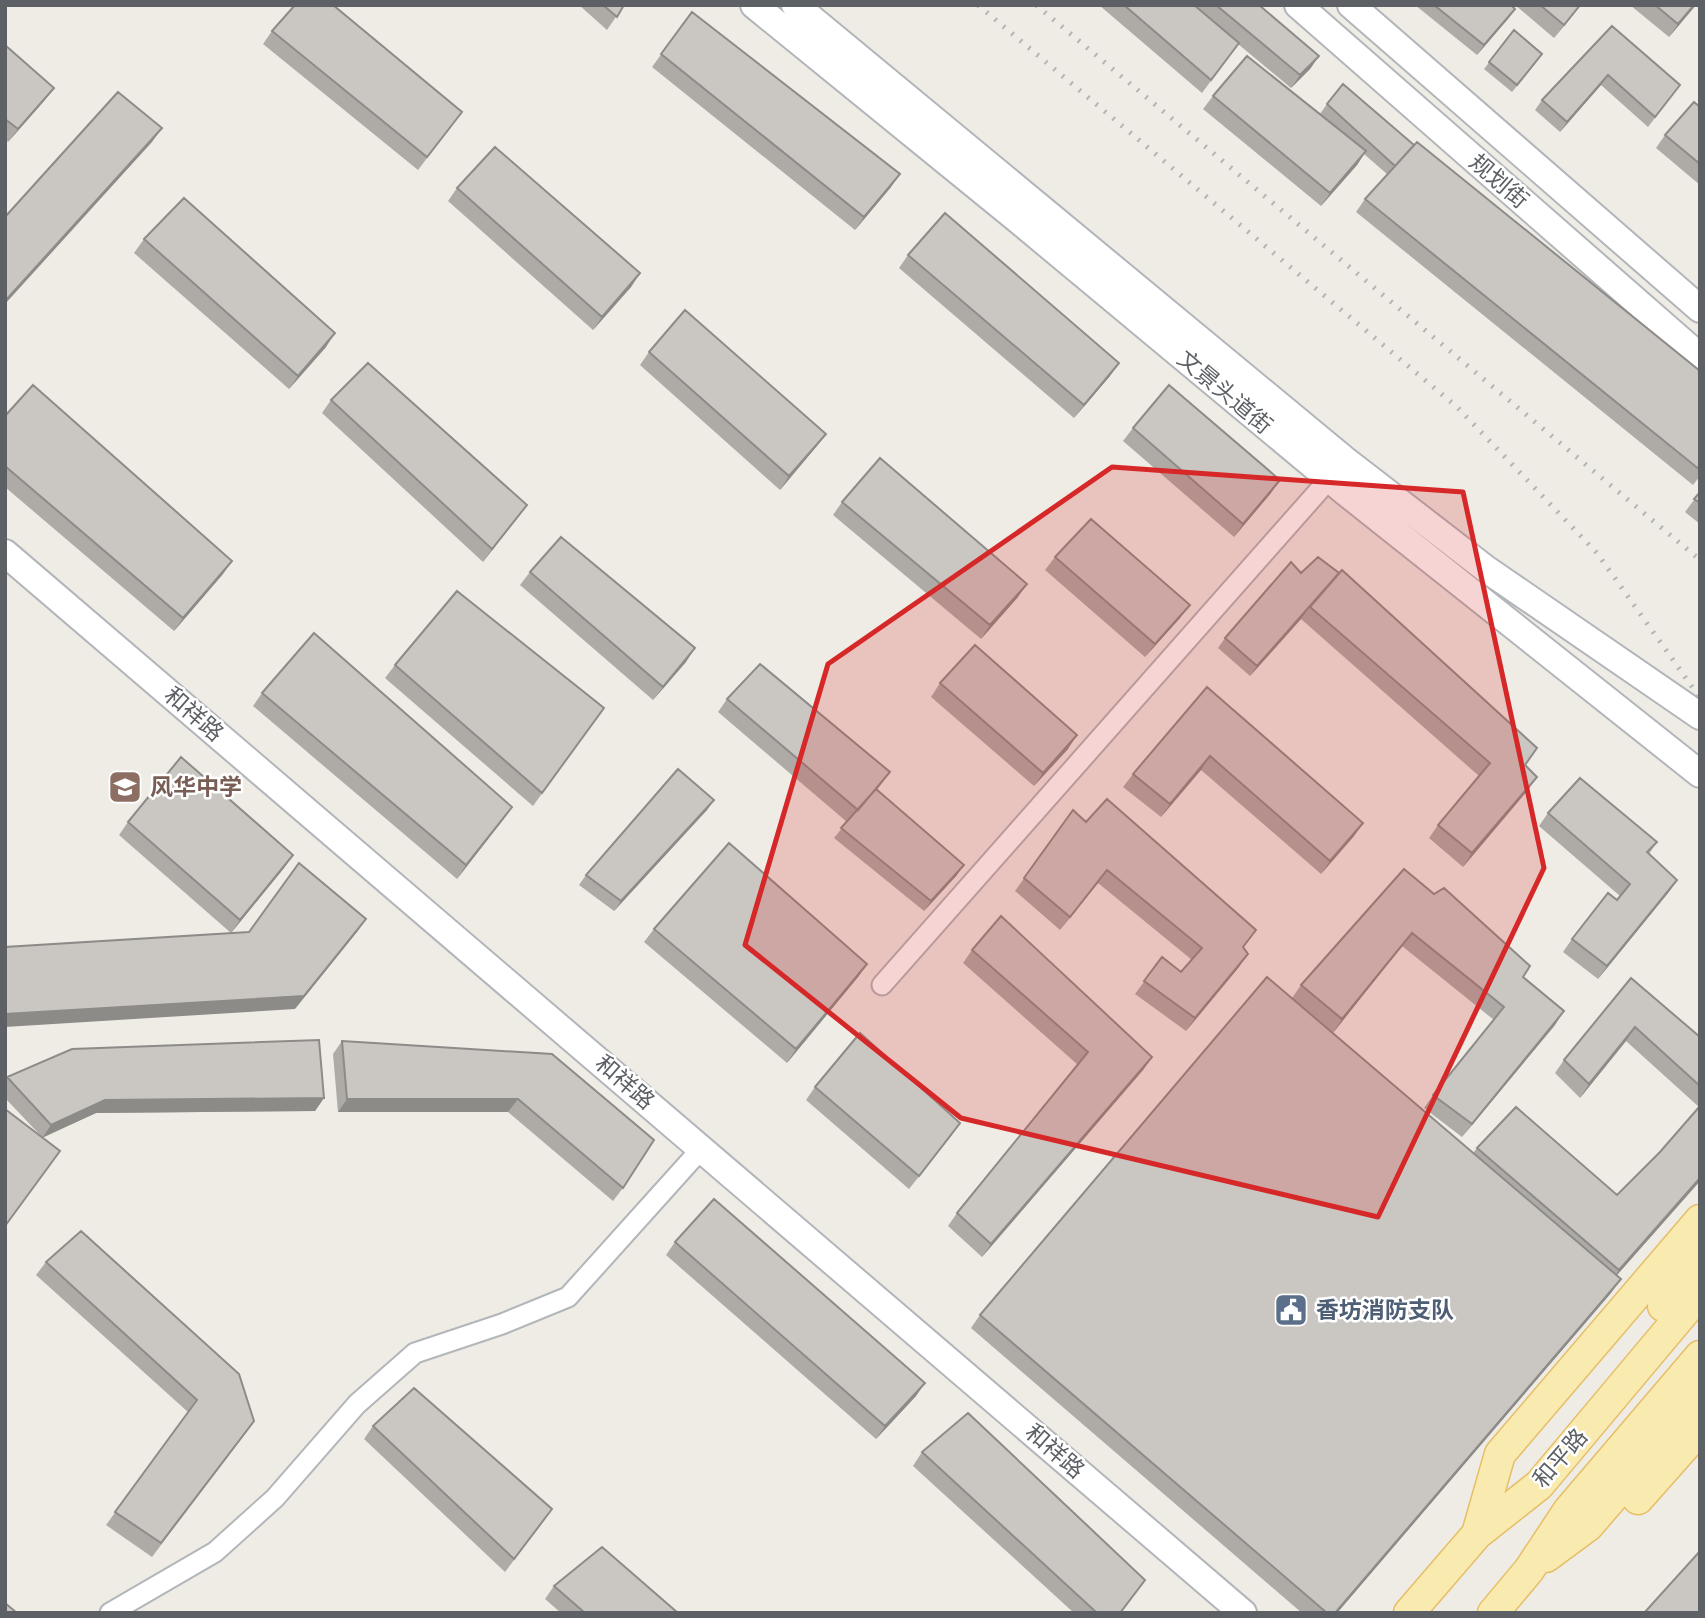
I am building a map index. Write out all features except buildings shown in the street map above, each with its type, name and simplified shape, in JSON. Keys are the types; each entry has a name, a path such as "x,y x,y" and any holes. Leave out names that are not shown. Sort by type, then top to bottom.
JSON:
{"main road":[{"name":"文景头道街","path":"754,5 1017,219 1337,469 1700,716"},
{"name":"文景头道街","path":"795,5 1337,469 1700,774"},
{"name":"规划街","path":"1298,5 1700,357"},
{"name":"规划街","path":"1351,5 1700,309"},
{"name":"和祥路","path":"5,553 1243,1613"},
{"path":"1477,1534 1500,1454 1700,1220"},
{"path":"1477,1534 1522,1474 1700,1261"},
{"name":"和平路","path":"1409,1613 1477,1534 1539,1485 1700,1293"},
{"name":"和平路","path":"1493,1613 1529,1570 1568,1511 1700,1356"},
{"path":"1529,1570 1588,1526 1700,1395"},
{"path":"1529,1570 1602,1539 1700,1429"}],"street":[{"path":"882,985 1337,469"},
{"path":"110,1613 215,1552 275,1498 357,1404 415,1353 502,1324 568,1297 702,1148"}],"highlighted area":[{"path":"1112,467 1463,492 1544,868 1378,1217 961,1118 745,945 828,664"}],"railway":[{"path":"978,5 1457,407 1597,553 1700,698"},
{"path":"1036,5 1700,560"}],"place":[{"name":"风华中学","path":"125,787"},
{"name":"香坊消防支队","path":"1291,1310"}]}
